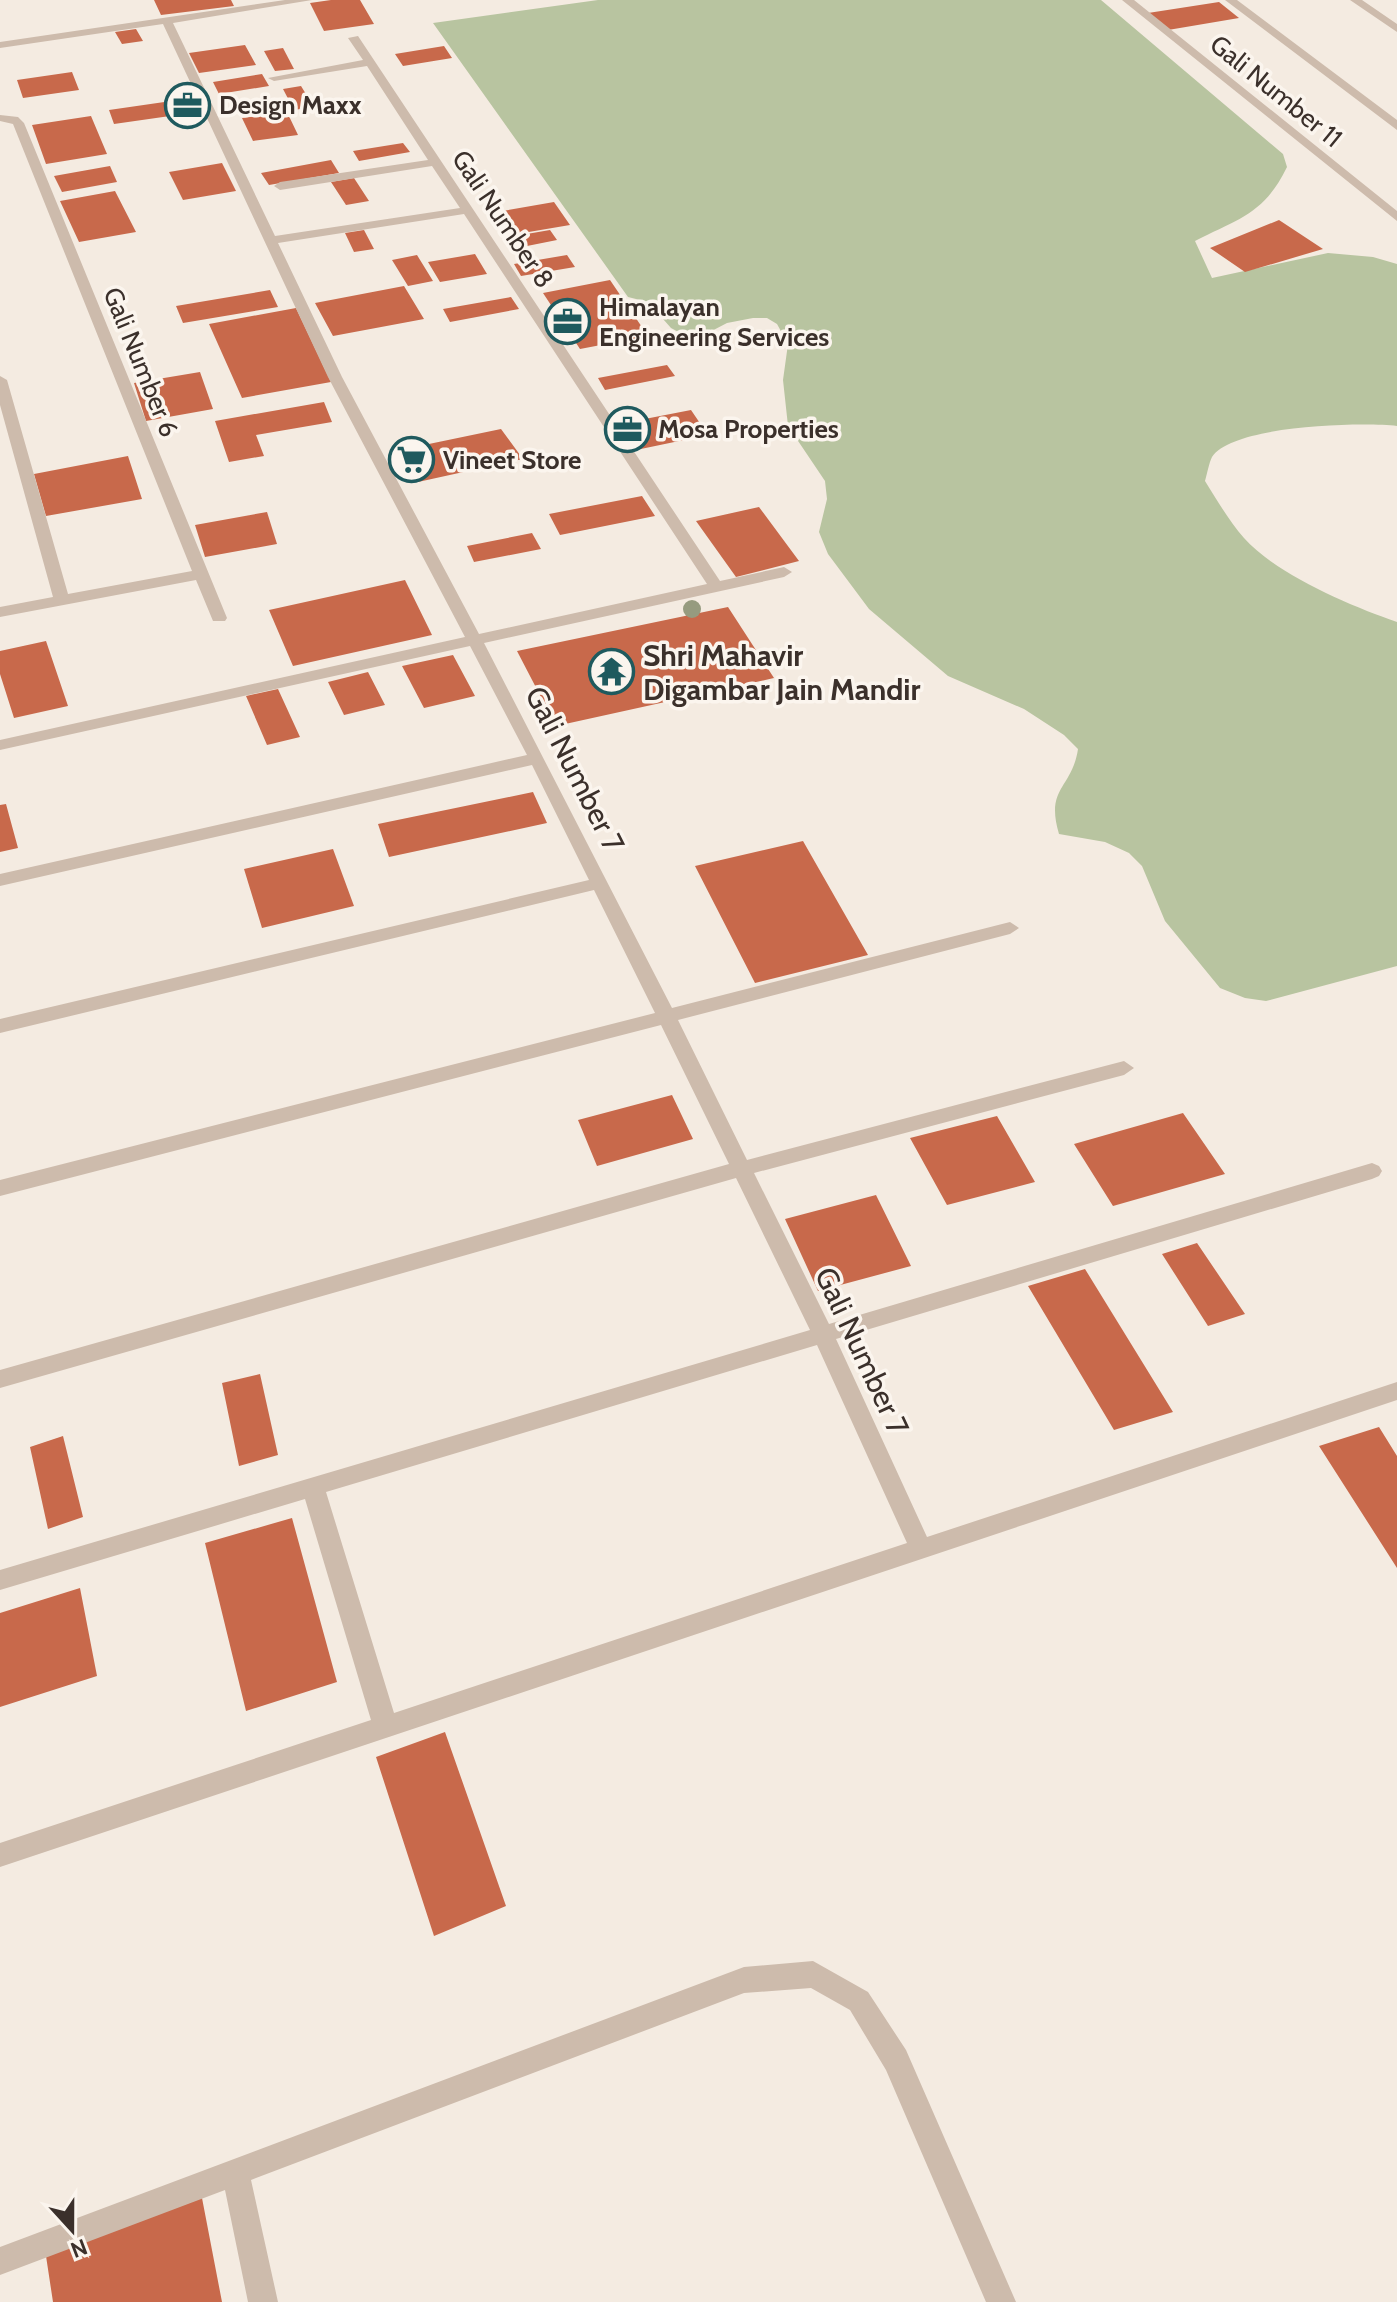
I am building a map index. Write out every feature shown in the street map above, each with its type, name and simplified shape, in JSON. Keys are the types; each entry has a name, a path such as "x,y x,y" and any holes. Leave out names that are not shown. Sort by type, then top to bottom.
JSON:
{"street":[{"path":"0,45 307,0"},
{"name":"Gali Number 11","path":"1127,0 1397,217"},
{"path":"1230,0 1397,126"},
{"path":"1355,0 1397,29"},
{"name":"Gali Number 7","path":"166,19 335,377 600,883 824,1336 922,1550"},
{"name":"Gali Number 8","path":"354,38 716,587"},
{"path":"274,78 370,62"},
{"name":"Gali Number 6","path":"0,118 14,119 18,123 219,618"},
{"path":"280,186 436,162"},
{"path":"270,241 468,210"},
{"path":"0,380 62,600"},
{"path":"0,745 784,572"},
{"path":"0,612 201,574"},
{"path":"0,880 537,758"},
{"path":"0,1026 600,883"},
{"path":"0,1188 1010,928"},
{"path":"0,1379 740,1169 1124,1068"},
{"path":"0,1580 1372,1171"},
{"path":"0,1855 386,1728 677,1627 922,1550 1397,1391"},
{"path":"313,1486 386,1728"},
{"path":"0,2261 744,1980 813,1974 859,2001 896,2060 1001,2302"},
{"path":"235,2173 263,2302"}],"green space":[{"path":"598,0 1101,0 1283,154 1287,167 1260,205 1238,220 1195,241 1212,278 1328,253 1373,257 1397,264 1397,426 1299,428 1245,438 1225,446 1212,457 1205,481 1228,518 1258,552 1295,577 1397,622 1397,966 1266,1001 1245,998 1220,988 1165,921 1142,866 1129,853 1105,842 1059,834 1055,807 1057,797 1071,773 1078,749 1064,735 1024,709 948,676 869,609 828,554 819,532 827,499 825,481 788,426 783,380 788,344 777,324 767,318 753,318 727,323 704,335 684,335 671,328 648,302 628,297 433,23"}],"building":[{"path":"154,0 231,0 234,6 161,15"},
{"path":"360,0 374,24 324,31 310,3"},
{"path":"1219,2 1239,18 1168,30 1148,13"},
{"path":"136,29 143,41 122,44 115,32"},
{"path":"245,45 256,65 199,73 189,53"},
{"path":"444,46 452,58 403,66 395,54"},
{"path":"283,48 294,69 275,71 264,51"},
{"path":"72,72 79,90 23,98 17,80"},
{"path":"262,74 269,86 219,94 213,82"},
{"path":"301,86 314,107 294,110 283,89"},
{"path":"192,98 198,112 114,124 109,110"},
{"path":"287,112 298,135 253,141 242,118"},
{"path":"91,116 107,154 46,164 32,125"},
{"path":"403,143 410,152 359,161 353,151"},
{"path":"331,160 339,173 269,185 261,173"},
{"path":"222,163 236,191 183,200 169,172"},
{"path":"110,166 117,182 62,192 54,176"},
{"path":"354,178 369,201 346,205 331,182"},
{"path":"115,191 136,232 79,242 60,201"},
{"path":"554,202 570,225 505,236 491,213"},
{"path":"1279,220 1323,249 1245,272 1210,248"},
{"path":"364,230 374,249 354,252 345,233"},
{"path":"550,230 557,240 522,247 515,236"},
{"path":"475,254 487,274 440,282 428,262"},
{"path":"417,255 433,281 408,286 392,260"},
{"path":"567,255 575,267 521,276 514,264"},
{"path":"610,280 648,336 580,349 543,293"},
{"path":"404,286 424,319 333,336 315,303"},
{"path":"270,290 278,307 183,323 176,306"},
{"path":"511,297 519,309 450,322 443,309"},
{"path":"296,308 331,382 242,398 209,324"},
{"path":"667,365 675,376 605,390 598,378"},
{"path":"200,372 213,409 146,421 134,383"},
{"path":"324,402 332,422 256,435 264,456 229,462 215,421"},
{"path":"691,410 708,435 636,450 619,424"},
{"path":"501,429 523,459 418,482 400,450"},
{"path":"128,456 142,499 46,516 34,474"},
{"path":"642,496 655,516 560,535 549,514"},
{"path":"759,507 799,561 736,577 696,521"},
{"path":"267,512 277,544 205,557 195,525"},
{"path":"532,533 541,549 474,562 467,546"},
{"path":"405,580 432,635 293,666 269,610"},
{"name":"Shri Mahavir Digambar Jain Mandir","path":"728,607 774,678 556,726 517,651"},
{"path":"46,641 68,706 14,718 0,674 0,651"},
{"path":"453,655 475,696 424,708 402,666"},
{"path":"368,672 385,705 344,715 328,682"},
{"path":"278,689 300,737 267,745 246,696"},
{"path":"533,792 547,823 389,857 378,824"},
{"path":"6,804 18,848 0,852 0,805"},
{"path":"803,841 868,955 755,983 695,866"},
{"path":"333,849 354,906 262,928 244,869"},
{"path":"672,1095 693,1139 597,1166 578,1120"},
{"path":"1183,1113 1225,1174 1113,1206 1074,1144"},
{"path":"997,1116 1035,1182 947,1205 910,1138"},
{"path":"876,1195 911,1266 818,1291 785,1219"},
{"path":"1197,1243 1245,1314 1208,1326 1162,1254"},
{"path":"1085,1269 1173,1412 1114,1430 1028,1286"},
{"path":"260,1374 278,1455 239,1466 222,1383"},
{"path":"1379,1427 1397,1456 1397,1568 1319,1446"},
{"path":"63,1436 83,1517 48,1529 30,1447"},
{"path":"292,1518 337,1682 246,1711 205,1543"},
{"path":"80,1588 97,1676 0,1707 0,1613"},
{"path":"445,1732 506,1906 434,1936 376,1757"},
{"path":"202,2198 222,2302 53,2302 46,2256"}],"place":[{"name":"Design Maxx","path":"188,105"},
{"name":"Himalayan Engineering Services","path":"568,322"},
{"name":"Mosa Properties","path":"627,429"},
{"name":"Vineet Store","path":"412,460"},
{"name":"Shri Mahavir Digambar Jain Mandir","path":"612,672"}]}
